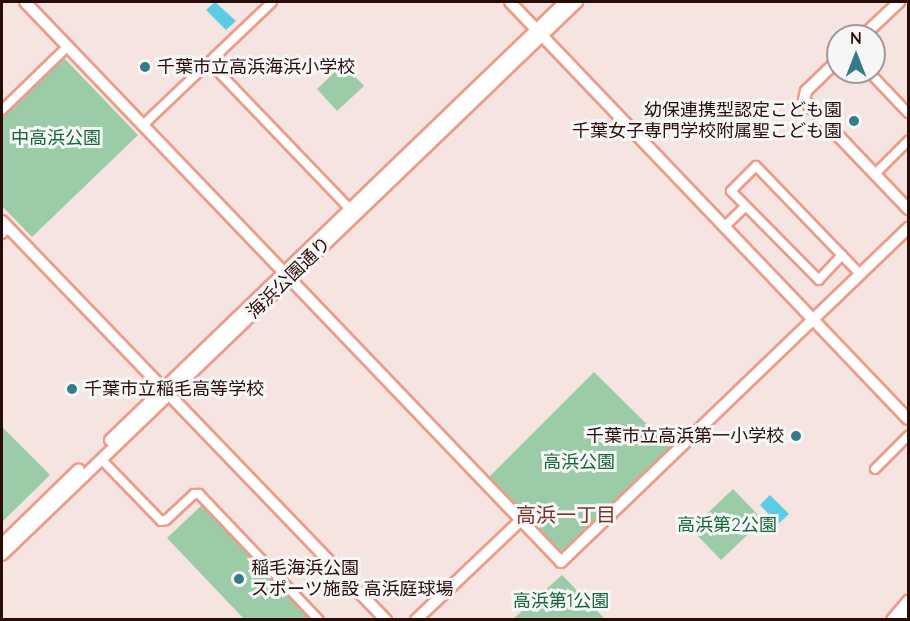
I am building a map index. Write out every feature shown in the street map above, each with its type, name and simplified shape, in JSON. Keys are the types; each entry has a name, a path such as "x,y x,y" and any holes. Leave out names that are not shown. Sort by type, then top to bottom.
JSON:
{"street":[{"path":"25,2 561,562 909,228"},
{"path":"143,125 272,2"},
{"path":"510,2 909,419"},
{"name":"海浜公園通り","path":"2,544 165,392 539,32 565,2"},
{"name":"海浜公園通り","path":"286,275 350,209 539,32 577,2"},
{"path":"875,24 897,2"},
{"path":"2,110 67,47"},
{"path":"208,62 350,209"},
{"path":"826,72 806,91 804,100 909,209"},
{"path":"881,84 909,113"},
{"path":"875,174 909,141"},
{"path":"842,255 819,280 731,192 756,166 861,274"},
{"path":"724,227 746,206"},
{"path":"4,227 386,620"},
{"name":"海浜公園通り","path":"2,555 101,459 165,392"},
{"path":"875,469 909,436"},
{"path":"101,459 161,521 166,520 194,494 199,494 320,620"},
{"path":"416,620 521,520"},
{"path":"892,620 909,600"},
{"path":"905,620 909,615"}],"green space":[{"name":"中高浜公園","path":"63,57 138,135 32,237 2,206 2,115"},
{"path":"343,64 364,86 337,111 317,89"},
{"name":"高浜公園","path":"594,372 670,447 565,550 556,550 488,478"},
{"path":"2,427 50,475 2,522"},
{"name":"高浜第2公園","path":"733,489 763,520 721,560 691,529"},
{"name":"稲毛海浜公園 スポーツ施設 高浜庭球場","path":"202,505 312,619 244,619 167,538"},
{"name":"高浜第1公園","path":"562,575 605,619 513,619"}],"water":[{"path":"215,2 236,21 226,30 206,10"},
{"path":"770,495 789,514 778,524 760,505"}],"place":[{"name":"千葉市立高浜海浜小学校","path":"145,67"},
{"name":"幼保連携型認定こども園 千葉女子専門学校附属聖こども園","path":"854,121"},
{"name":"千葉市立稲毛高等学校","path":"72,389"},
{"name":"千葉市立高浜第一小学校","path":"796,436"},
{"name":"稲毛海浜公園 スポーツ施設 高浜庭球場","path":"239,579"}],"district":[{"name":"高浜一丁目","path":"566,514"}]}
